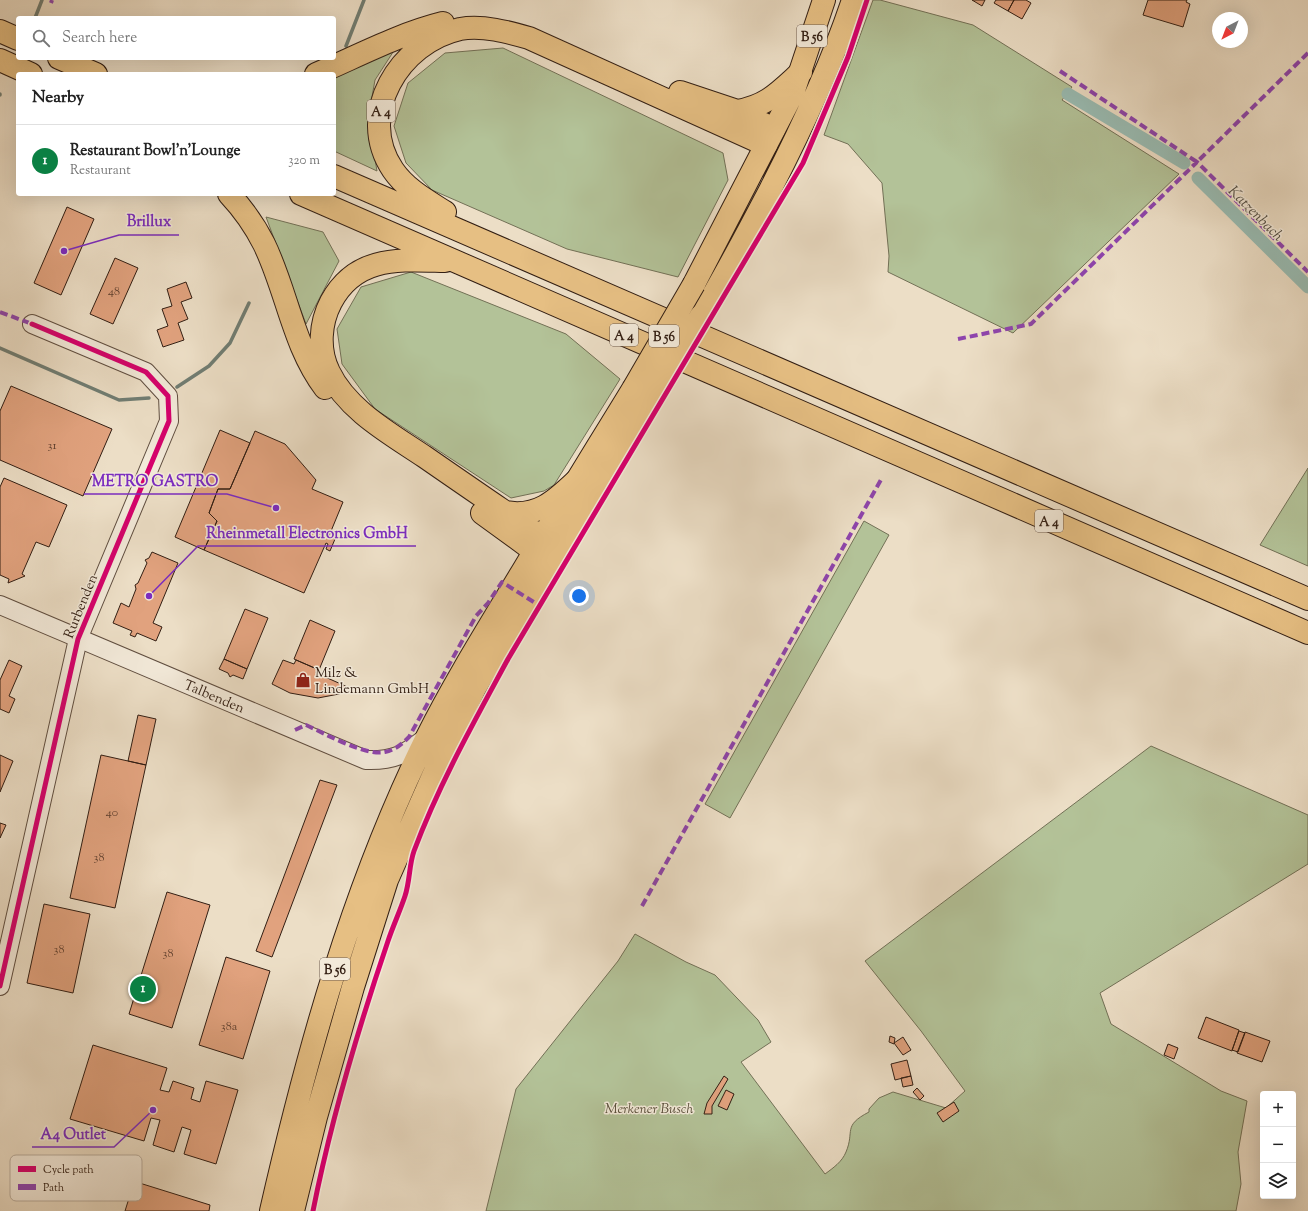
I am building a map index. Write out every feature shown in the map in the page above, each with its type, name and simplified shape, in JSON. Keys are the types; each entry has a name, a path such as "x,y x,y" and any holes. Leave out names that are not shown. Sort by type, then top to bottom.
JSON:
{"main road":[{"name":"B 56","path":"271,1211 295,1107 332,979 366,878 427,737 461,674 642,394 694,284 793,93 824,0"},
{"name":"B 56","path":"292,1211 318,1109 353,987 387,880 440,760 576,481 714,295 792,147 837,48 853,0"},
{"path":"321,72 423,28 461,19 492,18 512,21 534,28 678,91 737,111 770,137 792,147"},
{"name":"A 4","path":"498,246 422,198 400,178 390,164 384,147 380,126 382,107 387,90 399,68 409,56 434,38 461,29 471,28 492,30 529,38 770,137"},
{"path":"0,31 16,38"},
{"path":"0,60 27,72"},
{"path":"63,60 88,71"},
{"path":"737,111 752,108 770,100 801,72"},
{"name":"A 4","path":"336,177 1308,599"},
{"path":"231,196 243,210 264,244 293,323 312,368 325,388 345,409 392,446 544,547"},
{"name":"A 4","path":"306,196 1308,633"},
{"path":"458,262 389,261 373,265 352,277 341,287 329,307 322,334 323,354 328,372 337,386 365,415 505,512 544,547"},
{"path":"505,512 523,514 542,509 554,502 576,481"}],"street":[{"name":"Rurbenden","path":"0,986 78,639 170,421 168,396 146,372 32,324"},
{"name":"Talbenden","path":"0,605 366,760 382,760 399,756 427,737"}],"green space":[{"path":"873,0 880,0 973,25 1072,87 1062,100 1179,174 1013,333 888,272 889,256 882,183 848,144 824,135"},
{"path":"397,46 375,80 368,119 377,171 336,152 336,73"},
{"path":"503,48 723,153 728,180 678,277 567,249 432,190 406,163 394,126 408,83 445,53"},
{"path":"266,217 323,232 339,261 306,324"},
{"path":"411,272 566,334 620,379 554,485 544,491 511,498 375,409 342,364 337,329 361,287"},
{"path":"1308,468 1308,566 1260,545"},
{"path":"864,521 889,535 730,818 705,804"},
{"name":"Merkener Busch","path":"1151,746 1308,815 1308,864 1100,993 1111,1024 1221,1091 1247,1101 1238,1152 1241,1184 1236,1211 486,1211 516,1089 618,961 635,934 686,962 715,975 758,1020 771,1042 741,1062 825,1174 844,1156 852,1125 855,1121 869,1112 869,1109 879,1098 893,1092 946,1108 965,1091 921,1031 865,961"}],"building":[{"path":"972,0 985,0 982,6"},
{"path":"996,0 1014,0 1008,11 994,3"},
{"path":"1014,0 1026,0 1031,3 1022,19 1008,11"},
{"path":"1148,0 1187,0 1186,2 1190,4 1183,27 1143,15"},
{"path":"67,207 94,219 61,295 34,283"},
{"path":"115,258 138,268 113,324 90,314"},
{"path":"186,282 192,298 181,302 188,319 178,323 184,340 163,347 157,330 168,326 162,309 172,306 167,289"},
{"path":"11,386 112,429 83,496 0,460 0,411"},
{"path":"220,430 250,443 230,489 218,489 209,513 217,521 204,550 175,537"},
{"path":"255,431 285,444 316,480 312,489 343,502 329,536 335,539 330,551 326,549 328,544 326,543 304,593 204,550 217,521 209,513 218,489 230,489"},
{"path":"4,478 67,505 49,547 36,542 22,574 25,576 8,583 9,579 0,575 0,487"},
{"path":"152,552 178,563 153,623 162,627 156,641 137,633 135,637 130,635 132,631 113,623 121,603 129,607 136,589 135,585 138,583 147,563 145,560 149,558"},
{"path":"245,609 268,618 247,669 224,659"},
{"path":"310,620 335,631 319,670 294,659"},
{"path":"224,659 247,669 243,679 233,675 230,677 228,673 219,669"},
{"path":"9,660 22,666 9,696 15,699 9,713 0,709 0,680"},
{"name":"Milz & Lindemann GmbH","path":"283,660 294,664 296,660 317,669 316,673 350,688 339,694 318,698 290,693 272,684"},
{"path":"138,715 156,719 146,765 128,761"},
{"path":"0,755 13,761 0,792"},
{"path":"101,755 146,765 115,908 70,898"},
{"path":"320,780 337,785 272,957 256,951"},
{"path":"0,823 6,825 0,838"},
{"path":"167,892 210,905 172,1028 129,1014"},
{"path":"44,904 90,914 73,993 27,983"},
{"path":"226,957 270,971 243,1059 199,1045"},
{"path":"1206,1017 1239,1030 1232,1051 1198,1038"},
{"path":"1239,1031 1245,1033 1238,1052 1232,1050"},
{"path":"1245,1032 1270,1041 1262,1062 1237,1053"},
{"path":"890,1036 895,1038 894,1044 889,1042"},
{"path":"903,1037 911,1050 903,1055 894,1043"},
{"path":"1168,1044 1178,1048 1174,1059 1164,1055"},
{"path":"93,1045 167,1068 160,1090 169,1092 173,1081 194,1088 191,1099 200,1102 206,1081 238,1090 216,1164 184,1154 191,1130 182,1127 174,1152 153,1145 160,1120 151,1118 144,1141 70,1119"},
{"path":"907,1060 911,1076 895,1080 891,1064"},
{"path":"724,1076 728,1079 712,1106 712,1114 704,1114 707,1103"},
{"path":"911,1076 913,1085 903,1087 901,1078"},
{"path":"917,1088 924,1096 920,1100 913,1092"},
{"path":"726,1090 734,1094 727,1110 718,1106"},
{"path":"954,1102 959,1111 943,1122 937,1113"},
{"path":"142,1184 210,1205 209,1211 125,1211 128,1201 142,1201"}],"waterway":[{"path":"36,16 42,0"},
{"path":"346,46 364,0"},
{"name":"Katzenbach","path":"1068,94 1184,163"},
{"name":"Katzenbach","path":"1198,178 1308,287"},
{"path":"177,387 209,366 230,343 249,303"},
{"path":"0,348 119,400 149,398"}],"marked path":[{"path":"1060,71 1197,162 1308,53"},
{"path":"958,339 1031,324 1197,162 1308,272"},
{"path":"0,312 32,324"},
{"path":"642,906 882,478"},
{"path":"295,730 306,725 356,748 367,751 385,752 395,748 409,737 476,616 488,603 502,582 540,606"}],"cycle path":[{"path":"313,1211 328,1143 356,1041 388,941 405,896 414,851 434,802 482,706 508,659 803,163 848,57 867,0"},
{"path":"0,986 78,639 169,421 168,396 146,372 32,324"}],"place":[{"name":"Brillux","path":"64,251"},
{"name":"METRO GASTRO","path":"276,508"},
{"name":"Rheinmetall Electronics GmbH","path":"149,596"},
{"name":"Milz & Lindemann GmbH","path":"303,680"},
{"name":"Restaurant Bowl'n'Lounge","path":"143,989"},
{"name":"A4 Outlet","path":"153,1110"}]}
